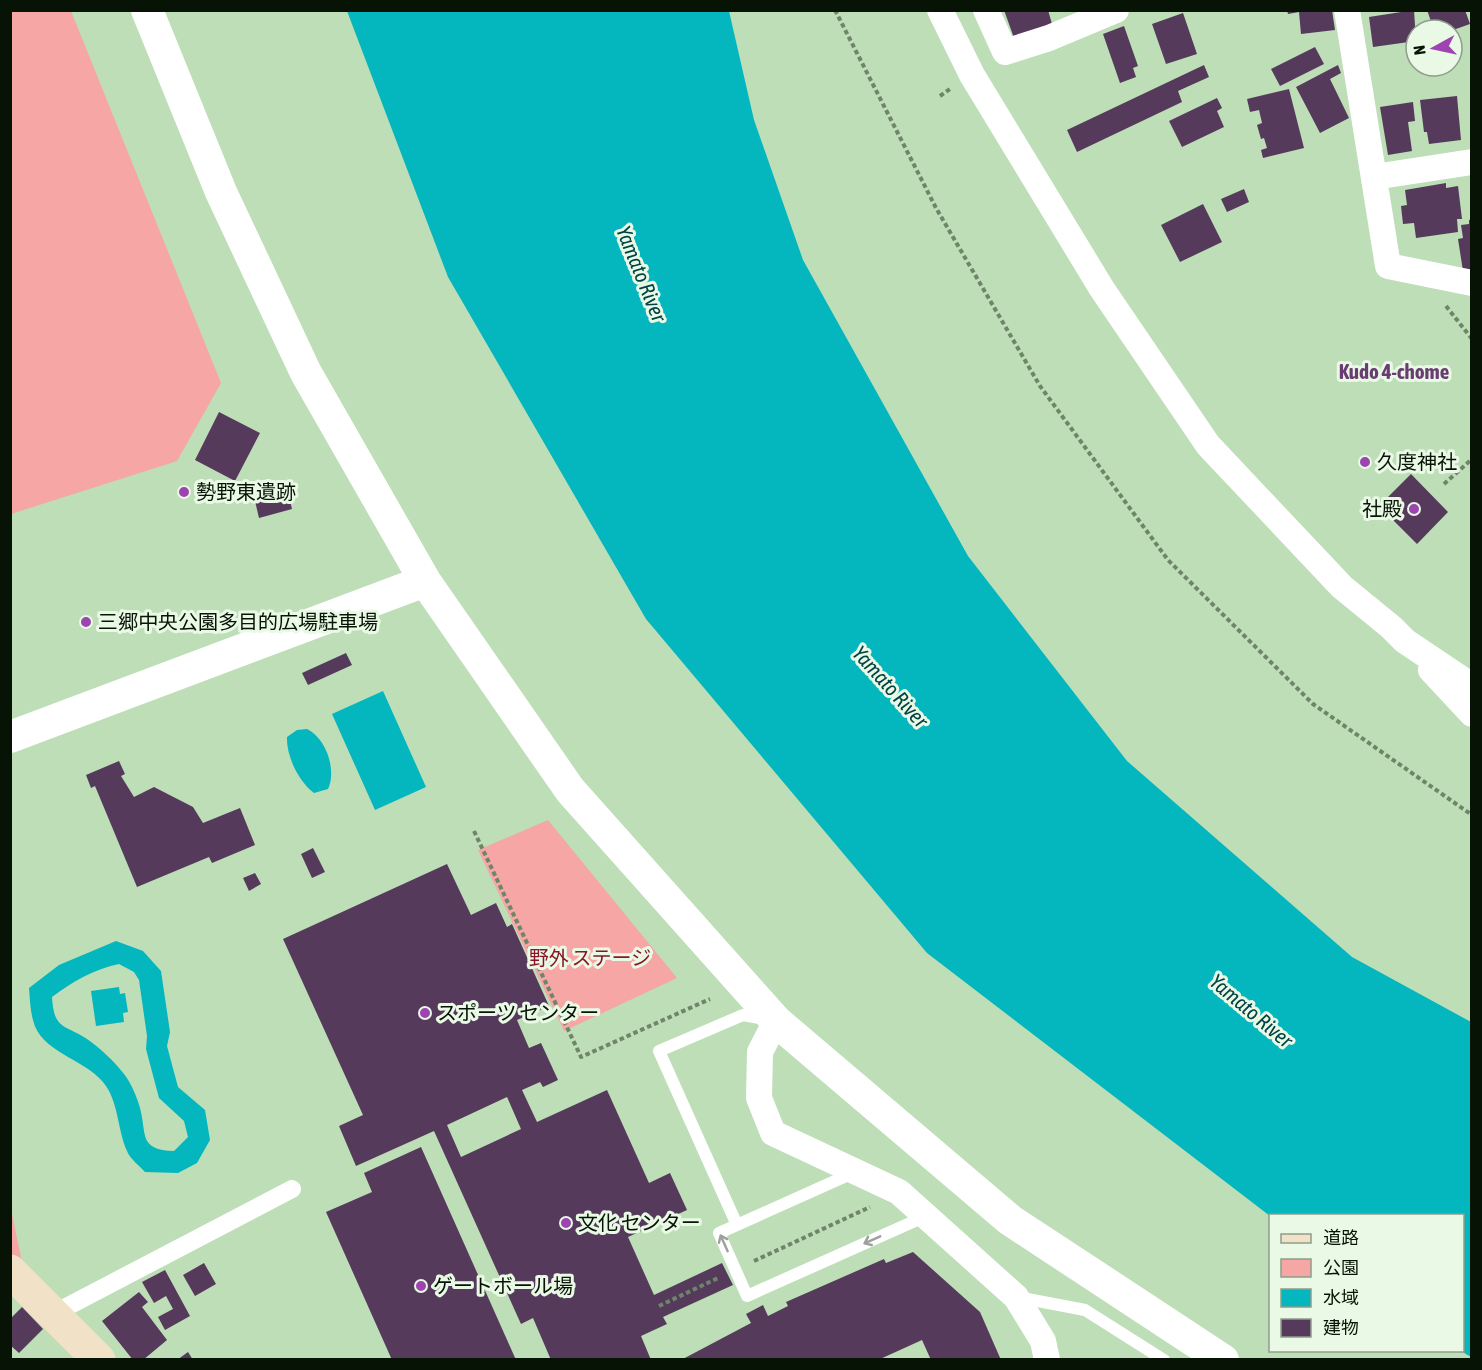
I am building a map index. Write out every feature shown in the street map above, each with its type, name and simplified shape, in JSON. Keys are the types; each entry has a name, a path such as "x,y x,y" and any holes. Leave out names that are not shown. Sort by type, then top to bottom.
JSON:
{"main road":[{"path":"10,1271 99,1359"}],"street":[{"path":"147,10 221,192 306,373 424,581 570,790 776,1021 1010,1220 1169,1326 1223,1359"},
{"path":"940,10 972,75 1101,289 1208,445 1342,587 1391,627 1472,714"},
{"path":"986,10 1005,52 1049,38 1116,10"},
{"path":"1347,10 1388,266 1472,283"},
{"path":"1374,177 1472,162"},
{"path":"10,737 424,581"},
{"path":"1405,641 1472,686"},
{"path":"776,1021 760,1052 759,1098 773,1132 899,1192 1016,1297 1043,1341 1047,1359"},
{"path":"52,1314 292,1189"}],"lane":[{"path":"737,1225 659,1051 743,1015 776,1021"},
{"path":"855,1172 719,1233 747,1296 926,1216"},
{"path":"1016,1297 1085,1310 1164,1359"}],"path":[{"path":"835,10 936,208 1040,386 1168,560 1313,704 1472,815"},
{"path":"1444,484 1472,459"},
{"path":"474,831 581,1057 710,999"},
{"path":"658,1306 880,1202"}],"green space":[{"path":"11,10 71,11 221,383 177,461 11,514"},
{"name":"野外 ステージ","path":"548,820 677,978 564,1031 478,850"},
{"path":"11,1209 24,1272 11,1257"}],"water":[{"name":"Yamato River","path":"347,11 729,11 754,120 803,260 968,556 1127,761 1352,957 1471,1022 1471,1357 1463,1352 1464,1214 1269,1215 927,953 646,619 448,277"},
{"path":"383,691 426,787 375,810 332,714"},
{"path":"307,729 314,733 324,747 331,773 328,789 314,793 299,775 291,760 287,744 287,737 297,730"},
{"path":"116,941 143,951 161,971 170,1032 167,1046 178,1087 205,1110 210,1140 197,1163 178,1173 145,1172 127,1151 115,1106 103,1082 85,1067 53,1047 37,1031 32,1016 29,988 59,965","holes":["119,964 134,972 139,980 147,1036 146,1049 159,1098 184,1121 188,1137 174,1151 154,1148 149,1144 144,1133 140,1108 127,1078 97,1047 62,1025 53,1008 52,997 75,981 92,973"]},
{"path":"119,987 120,994 125,993 128,1012 123,1013 124,1022 96,1026 91,991"}],"building":[{"path":"1004,10 1048,10 1052,24 1014,38"},
{"path":"1287,10 1332,10 1335,30 1301,34 1299,12 1288,14"},
{"path":"1414,10 1415,18 1404,18 1404,43 1373,47 1369,17"},
{"path":"1427,10 1465,10 1470,24 1464,26 1464,18 1430,18"},
{"path":"1183,13 1197,54 1166,64 1152,24"},
{"path":"1124,26 1138,66 1133,68 1136,77 1120,83 1103,34"},
{"path":"1315,47 1324,64 1280,86 1271,69"},
{"path":"1204,65 1209,77 1178,91 1182,102 1077,152 1067,130"},
{"path":"1338,65 1341,73 1330,79 1349,118 1320,133 1296,87"},
{"path":"1289,89 1304,148 1263,158 1261,150 1267,148 1264,138 1261,139 1257,125 1262,123 1259,110 1250,112 1247,99"},
{"path":"1457,96 1461,140 1429,144 1427,132 1424,132 1420,100"},
{"path":"1217,98 1222,108 1217,111 1224,127 1182,147 1169,121"},
{"path":"1413,102 1415,121 1408,122 1412,151 1388,155 1380,107"},
{"path":"1446,183 1446,188 1458,186 1462,219 1457,219 1458,232 1416,238 1414,223 1403,224 1401,206 1407,205 1405,190"},
{"path":"1244,189 1249,202 1227,212 1221,199"},
{"path":"1203,204 1222,242 1180,262 1161,225"},
{"path":"1472,219 1472,269 1463,271 1458,239 1463,238 1461,225 1469,224 1469,220"},
{"path":"219,412 260,433 235,481 195,460"},
{"name":"社殿","path":"1411,474 1448,512 1417,544 1379,506"},
{"path":"288,492 292,509 259,518 255,501"},
{"path":"346,653 352,665 308,685 302,673"},
{"path":"119,761 125,774 121,776 134,797 154,787 193,807 203,823 240,808 255,845 212,863 209,857 137,887 95,786 91,788 86,775"},
{"path":"313,848 325,872 312,878 301,854"},
{"path":"447,864 471,915 496,903 507,927 512,924 549,1006 517,1020 529,1048 541,1043 558,1080 543,1087 540,1082 522,1090 537,1122 607,1090 649,1183 670,1173 687,1210 628,1237 654,1295 722,1263 733,1285 663,1317 667,1324 641,1336 651,1360 551,1360 533,1318 521,1324 434,1131 356,1166 339,1126 363,1115 283,939","holes":["507,1097 521,1129 461,1157 447,1125"]},
{"path":"255,873 261,884 249,891 243,878"},
{"name":"ゲートボール場","path":"421,1147 516,1360 392,1360 326,1212 372,1192 364,1173"},
{"path":"913,1252 980,1312 1001,1360 931,1360 922,1340 878,1360 681,1360 751,1323 746,1314 763,1305 768,1316 788,1306 786,1302 884,1259 886,1263"},
{"path":"204,1263 216,1284 195,1296 183,1275"},
{"path":"165,1270 190,1316 165,1330 158,1317 173,1309 166,1296 154,1303 142,1282"},
{"path":"139,1292 148,1302 142,1307 167,1340 143,1360 133,1360 102,1321"},
{"path":"22,1307 43,1329 19,1353 10,1345 10,1319"},
{"path":"188,1352 193,1360 177,1360"}],"place":[{"name":"久度神社","path":"1365,462"},
{"name":"勢野東遺跡","path":"184,492"},
{"name":"社殿","path":"1414,509"},
{"name":"三郷中央公園多目的広場駐車場","path":"86,622"},
{"name":"スポーツ センター","path":"425,1013"},
{"name":"文化 センター","path":"566,1223"},
{"name":"ゲートボール場","path":"421,1286"}],"district":[{"name":"Kudo 4-chome","path":"1394,372"}]}
